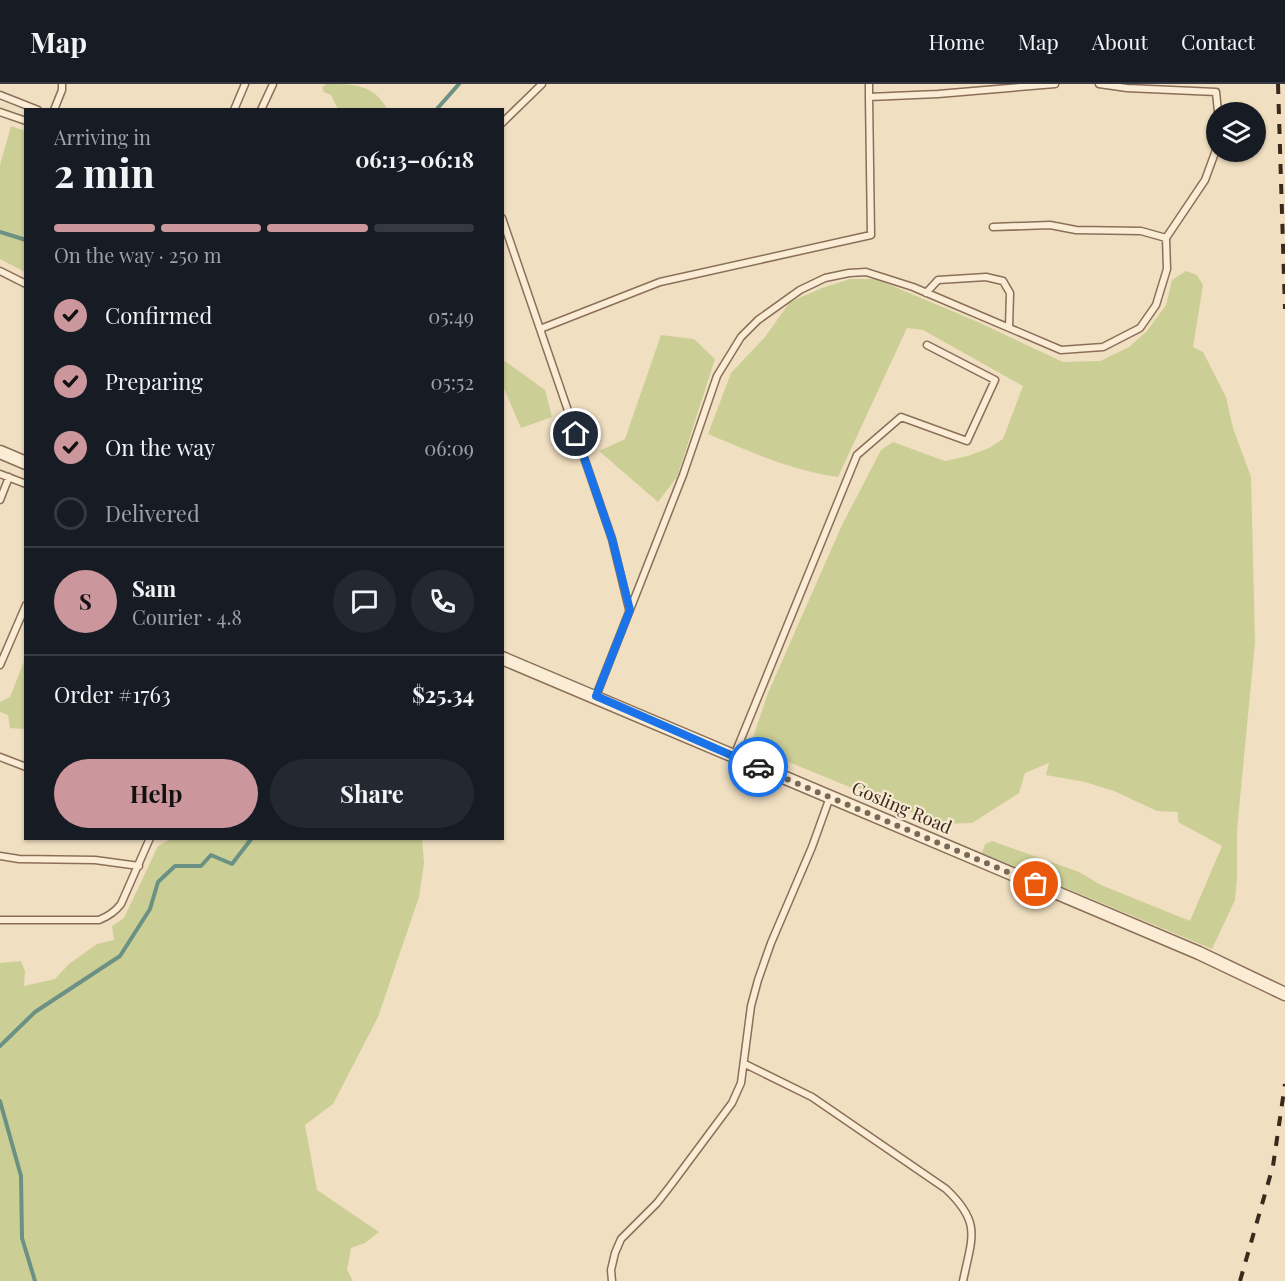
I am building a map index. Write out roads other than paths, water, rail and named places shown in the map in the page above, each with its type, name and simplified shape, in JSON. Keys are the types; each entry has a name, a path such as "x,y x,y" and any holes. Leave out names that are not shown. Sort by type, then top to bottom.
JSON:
{"street":[{"path":"0,452 24,462"},
{"name":"Gosling Road","path":"504,659 1199,952 1285,994"}],"lane":[{"path":"55,108 62,84"},
{"path":"235,108 245,84"},
{"path":"262,108 273,84"},
{"path":"504,121 542,84"},
{"path":"540,329 660,282 871,235 869,84"},
{"path":"869,97 938,94 1055,84"},
{"path":"1099,84 1127,88 1216,92 1217,102"},
{"path":"0,95 33,108"},
{"path":"0,112 24,120"},
{"path":"596,696 683,475 717,376 741,337 758,320 800,290 833,276 866,272 926,293 1061,350 1103,347 1140,328 1156,305 1167,269 1166,238 1205,180 1212,162"},
{"path":"504,224 612,539 630,610"},
{"path":"993,227 1050,225 1076,230 1141,231 1166,238"},
{"path":"0,271 24,283"},
{"path":"926,293 938,280 986,277 1003,281 1010,293 1009,328"},
{"path":"734,756 857,455 901,417 967,441 995,380 927,345"},
{"path":"0,474 24,483"},
{"path":"0,500 9,477"},
{"path":"0,665 24,610"},
{"path":"0,757 24,766"},
{"path":"612,1281 611,1270 621,1239 664,1194 732,1103 741,1083 751,1006 758,980 813,847 830,797"},
{"path":"0,920 99,920 115,912 122,904 149,840"},
{"path":"0,856 19,859 95,860 138,866"},
{"path":"745,1064 812,1097 946,1189 959,1202 970,1219 973,1231 963,1281"}],"waterway":[{"path":"438,108 459,84"},
{"path":"0,232 24,239"},
{"path":"0,1046 35,1012 120,956 150,909 158,882 175,866 201,866 211,855 232,864 250,840"},
{"path":"0,1101 21,1176 22,1238 35,1281"}],"railway":[{"path":"1278,84 1285,309"},
{"path":"1240,1281 1273,1166 1285,1084"}]}
